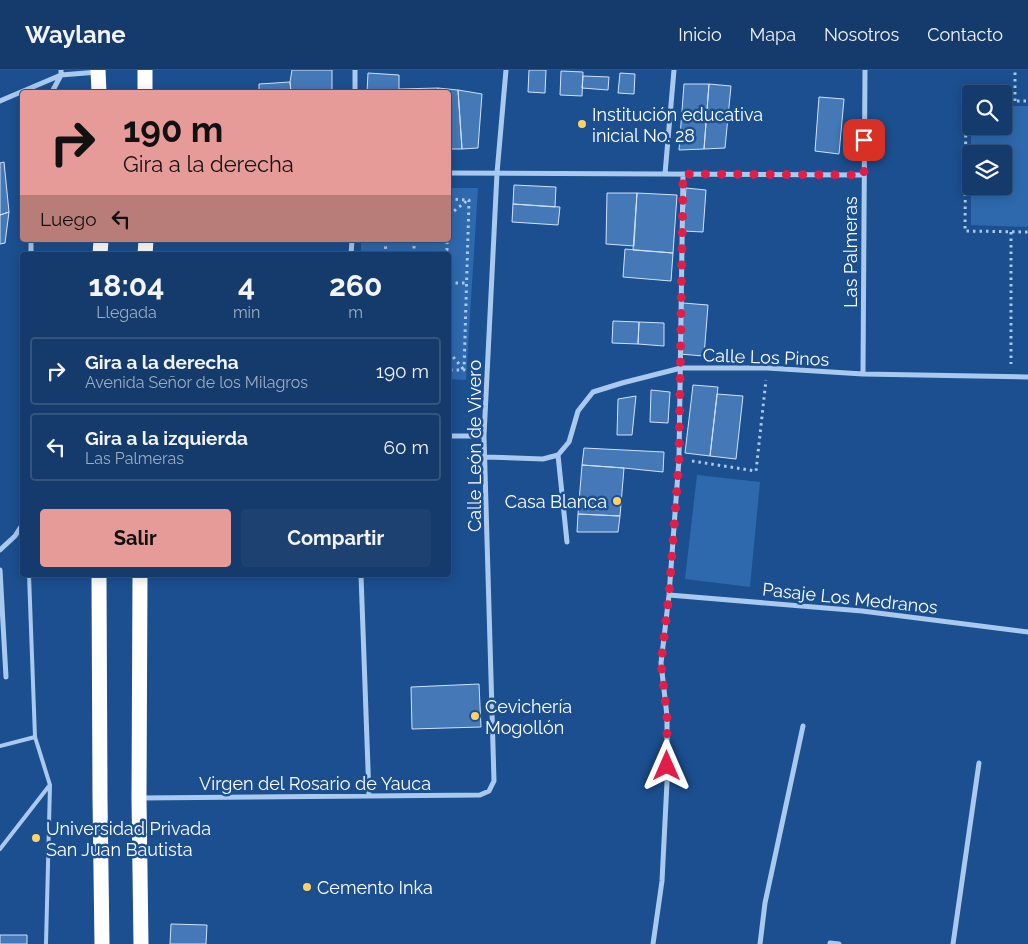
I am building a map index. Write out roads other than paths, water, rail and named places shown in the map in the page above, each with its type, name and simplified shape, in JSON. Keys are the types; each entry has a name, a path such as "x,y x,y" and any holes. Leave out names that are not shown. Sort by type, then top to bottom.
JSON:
{"highway":[{"path":"145,70 145,90"},
{"path":"98,71 99,90"},
{"path":"99,577 102,944"},
{"path":"140,577 139,798 141,944"}],"street":[{"path":"355,70 355,90"},
{"name":"Calle León de Vivero","path":"489,791 494,781 484,436 497,173 506,70"},
{"path":"665,174 674,70"},
{"name":"Las Palmeras","path":"863,374 865,70"},
{"path":"24,90 61,73 98,71"},
{"path":"53,90 61,73"},
{"path":"0,101 20,92"},
{"path":"451,172 864,175"},
{"path":"653,944 662,881 667,782 667,716 661,663 669,595 679,460 683,174"},
{"name":"Calle Los Pinos","path":"558,456 569,442 578,411 593,392 681,368 767,368 863,374 1028,378"},
{"path":"451,436 484,436"},
{"path":"485,456 543,459 558,456 567,542"},
{"path":"0,550 15,536 20,528"},
{"path":"0,570 6,677"},
{"path":"361,577 369,796"},
{"name":"Pasaje Los Medranos","path":"669,595 862,611 1028,632"},
{"path":"760,944 765,903 803,726"},
{"path":"953,944 979,763"},
{"name":"Virgen del Rosario de Yauca","path":"139,798 480,796 489,791"},
{"path":"830,943 839,944"}],"lane":[{"path":"29,577 35,738 50,785 46,944"},
{"path":"0,746 35,738"},
{"path":"0,849 50,785"}],"place":[{"name":"Institución educativa inicial No. 28","path":"582,124"},
{"name":"Casa Blanca","path":"617,501"},
{"name":"Cevichería Mogollón","path":"475,716"},
{"name":"Universidad Privada San Juan Bautista","path":"36,838"},
{"name":"Cemento Inka","path":"307,887"}]}
